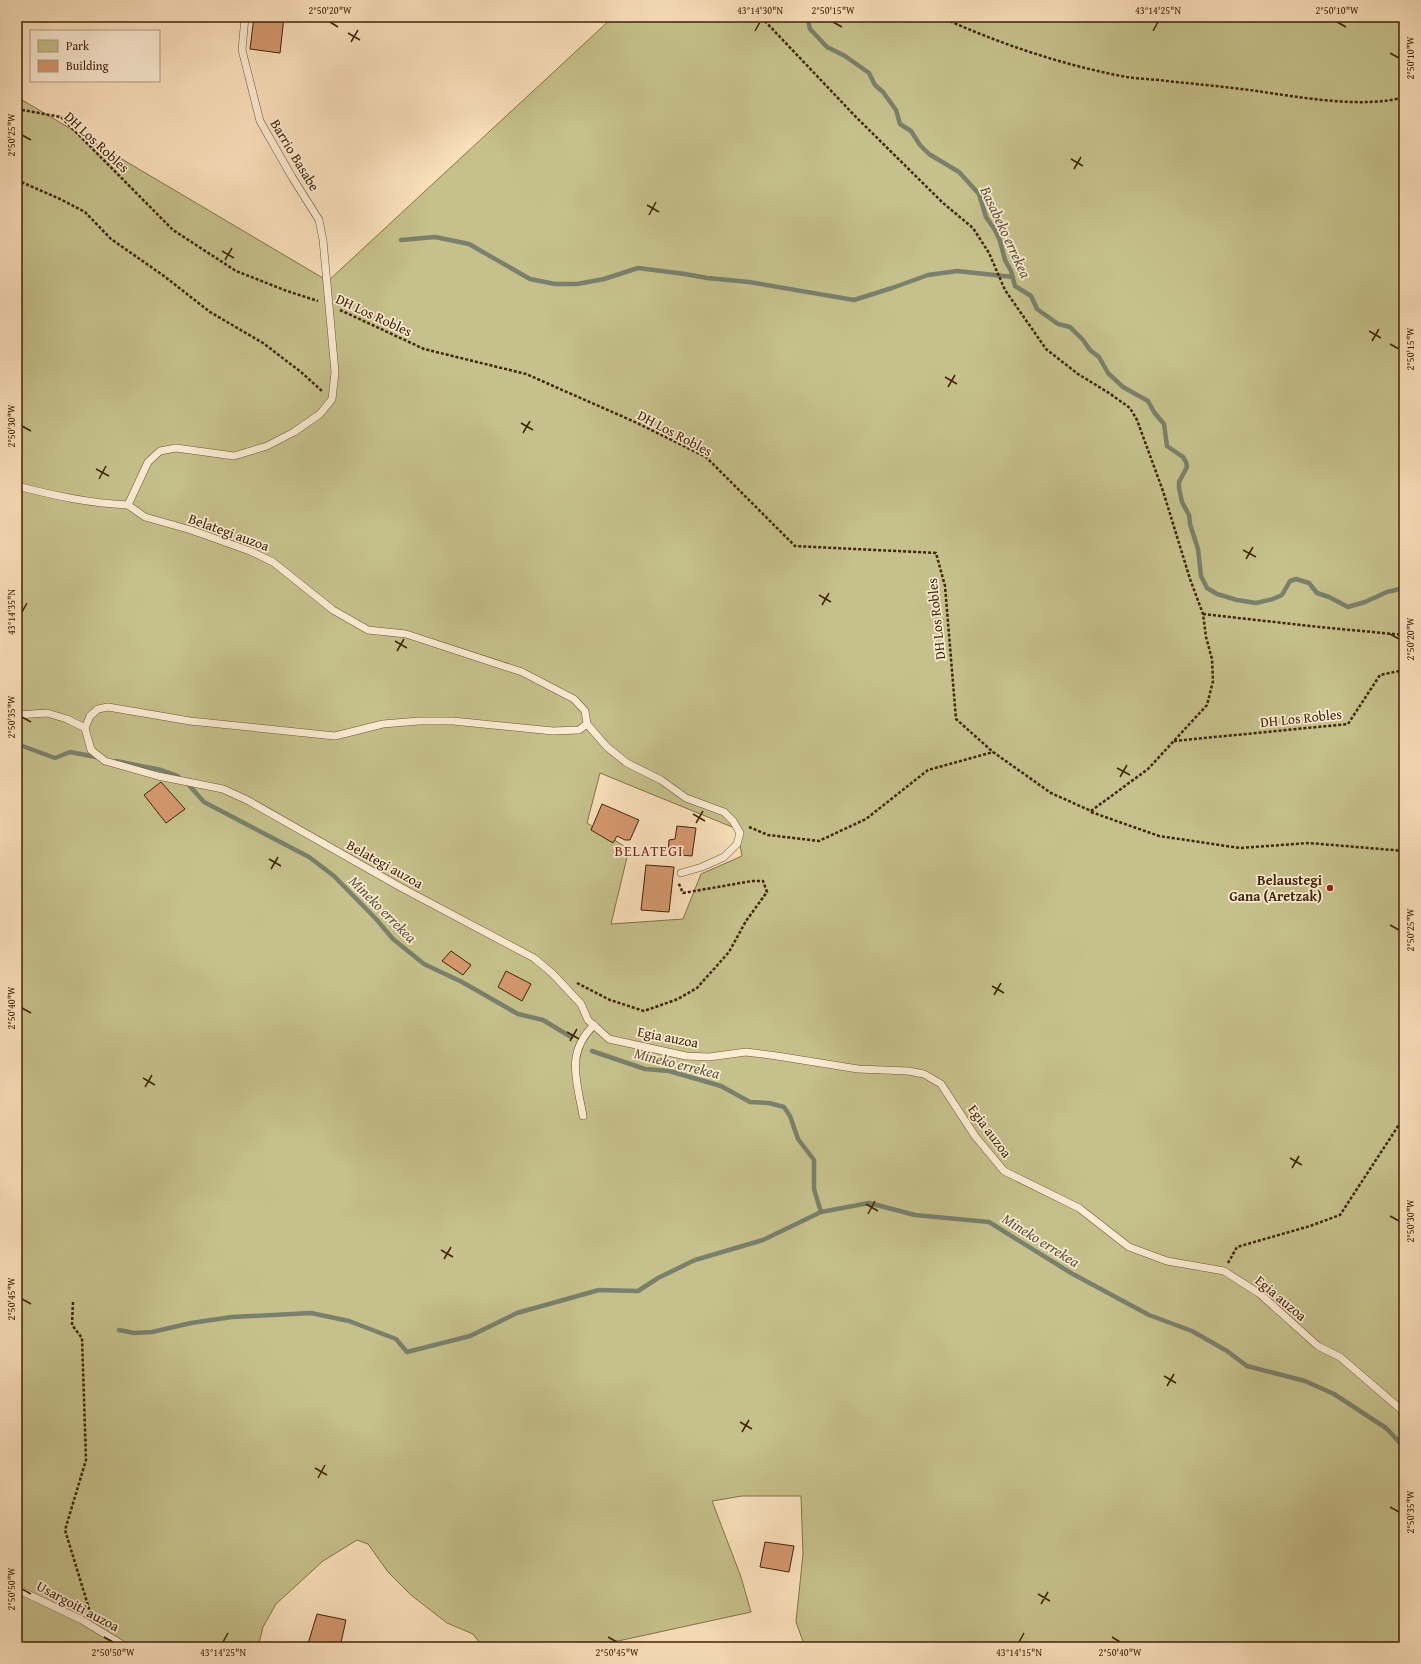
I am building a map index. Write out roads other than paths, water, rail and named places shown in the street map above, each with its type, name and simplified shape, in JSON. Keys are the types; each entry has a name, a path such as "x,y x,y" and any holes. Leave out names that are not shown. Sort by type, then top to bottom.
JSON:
{"lane":[{"name":"Barrio Basabe","path":"128,505 148,462 160,451 176,448 234,456 266,446 294,432 320,414 332,399 335,372 323,240 319,220 260,121 242,50 245,17"},
{"path":"17,486 72,500 101,504 128,505"},
{"name":"Belategi auzoa","path":"128,505 145,518 191,530 250,551 273,562 333,610 368,630 406,634 522,672 574,699 585,711 586,724 607,746 627,763 660,780 686,798 724,812 733,821 740,833 737,844 724,857 702,867 681,873"},
{"path":"17,715 47,713 67,719 85,728 90,716 98,709 108,707 190,721 335,736 383,724 419,720 453,721 553,731 579,730 586,724"},
{"name":"Belategi auzoa","path":"85,728 91,750 105,761 158,776 223,789 402,888 534,958 552,974"},
{"name":"Egia auzoa","path":"552,974 581,1004 588,1020 609,1039 686,1056 710,1057 746,1052 858,1069 908,1071 924,1074 941,1084 975,1136 1004,1172 1079,1208 1129,1247 1167,1261 1224,1271 1260,1294 1318,1346 1340,1357 1404,1412"},
{"path":"583,1116 574,1066 577,1049 584,1034 594,1025"},
{"name":"Usargoiti auzoa","path":"17,1589 82,1620 126,1647"}],"waterway":[{"name":"Basabeko errekea","path":"806,17 810,29 827,47 845,56 869,73 875,85 883,92 896,110 900,124 911,131 920,145 929,154 959,172 979,194 986,217 995,230 1000,241 1005,260 1011,271 1015,286 1031,296 1037,309 1058,324 1070,327 1083,340 1090,350 1099,357 1108,373 1123,387 1148,401 1154,412 1164,424 1167,446 1183,457 1186,462 1187,467 1179,482 1179,488 1182,502 1189,515 1190,524 1198,549 1201,576 1207,588 1217,594 1237,600 1256,603 1282,595 1290,581 1296,579 1309,583 1317,593 1329,597 1348,607 1365,602 1387,592 1404,588"},
{"path":"401,240 435,237 469,244 530,279 555,284 577,284 604,279 638,268 707,278 749,282 854,300 928,275 957,271 1013,277"},
{"name":"Mineko errekea","path":"17,744 55,758 70,752 96,757"},
{"name":"Mineko errekea","path":"116,761 161,770 178,776"},
{"name":"Mineko errekea","path":"187,783 204,802 309,857 334,876 377,920 393,939 424,964 462,982 518,1014 543,1020 571,1037"},
{"name":"Mineko errekea","path":"592,1051 645,1069 669,1071 721,1086 750,1102 769,1103 784,1107 790,1116 798,1139 814,1160 814,1189 821,1212"},
{"path":"119,1330 134,1333 152,1332 191,1323 232,1317 311,1313 349,1321 396,1339 407,1352 470,1336 517,1313 599,1290 638,1291 658,1278 695,1260 763,1240 821,1212 869,1203 915,1215 989,1222 1071,1273 1149,1315 1192,1331 1227,1351 1247,1366 1305,1381 1334,1394 1386,1428 1404,1447"}],"place":[{"name":"Belaustegi Gana (Aretzak)","path":"1330,888"}],"district":[{"name":"BELATEGI","path":"649,850"}]}
